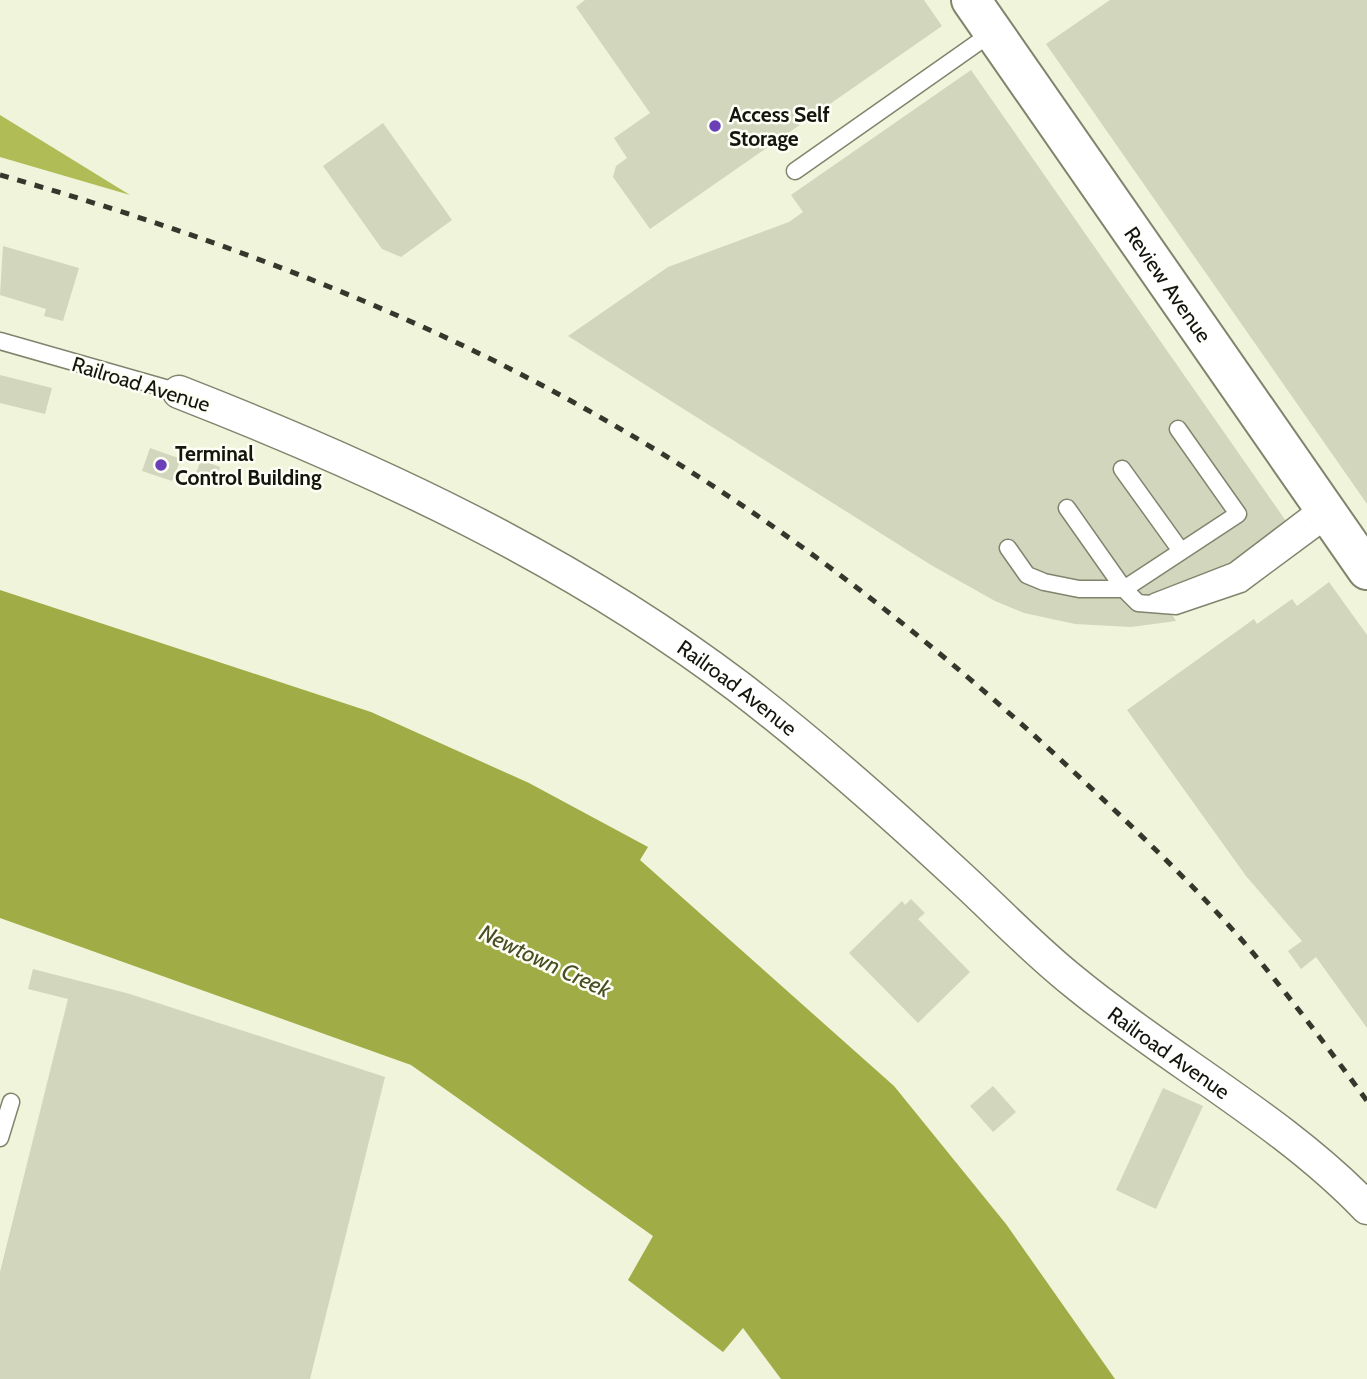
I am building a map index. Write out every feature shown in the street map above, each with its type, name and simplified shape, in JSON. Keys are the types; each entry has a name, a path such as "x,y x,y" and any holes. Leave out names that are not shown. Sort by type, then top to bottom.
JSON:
{"main road":[{"name":"Review Avenue","path":"971,0 1367,570"}],"street":[{"name":"Railroad Avenue","path":"179,391 362,467 421,495 546,560 675,640 741,688 852,780 1068,977 1156,1046 1297,1147 1367,1208"}],"lane":[{"path":"795,171 993,32"},
{"name":"Railroad Avenue","path":"0,341 179,391"},
{"path":"1008,548 1027,575 1044,582 1079,589 1124,589 1238,513 1178,429"},
{"path":"1122,469 1181,551"},
{"path":"1067,508 1124,589 1138,603 1154,602 1176,606 1241,584 1326,511"},
{"path":"0,1138 11,1102"}],"shaded area":[{"path":"0,115 130,195 0,157"}],"water":[{"name":"Newtown Creek","path":"0,590 371,712 529,783 648,847 640,860 894,1086 1006,1224 1115,1379 781,1379 743,1328 723,1352 628,1280 653,1236 411,1065 0,918"}],"building":[{"name":"Access Self Storage","path":"585,0 924,0 942,26 650,229 613,177 616,166 627,158 614,138 650,113 576,7"},
{"path":"1110,0 1367,0 1367,504 1046,44"},
{"path":"971,70 1288,524 1227,566 1158,590 1176,621 1131,627 1075,624 1024,613 995,601 931,565 568,336 668,267 789,222 803,212 791,195"},
{"path":"383,123 452,220 401,257 382,249 323,166"},
{"path":"3,246 79,268 63,321 44,316 46,309 0,295"},
{"path":"0,375 52,388 45,414 0,403"},
{"name":"Terminal Control Building","path":"150,448 181,459 172,481 142,471"},
{"path":"201,460 220,467 216,480 196,473"},
{"path":"1329,582 1367,635 1367,1028 1316,957 1301,969 1288,951 1302,941 1246,876 1127,710 1254,619 1257,624 1292,599 1297,606"},
{"path":"911,899 925,913 918,919 970,972 918,1023 849,953 902,901 905,905"},
{"path":"33,969 130,994 385,1077 310,1379 0,1379 0,1272 68,999 28,989"},
{"path":"993,1086 1016,1112 993,1132 970,1106"},
{"path":"1163,1088 1203,1106 1156,1209 1116,1190"}],"railway":[{"path":"0,175 220,245 365,301 505,366 573,402 708,482 836,572 897,619 1017,720 1075,773 1142,836 1248,947 1367,1101"}],"place":[{"name":"Access Self Storage","path":"715,126"},
{"name":"Terminal Control Building","path":"161,465"}]}
